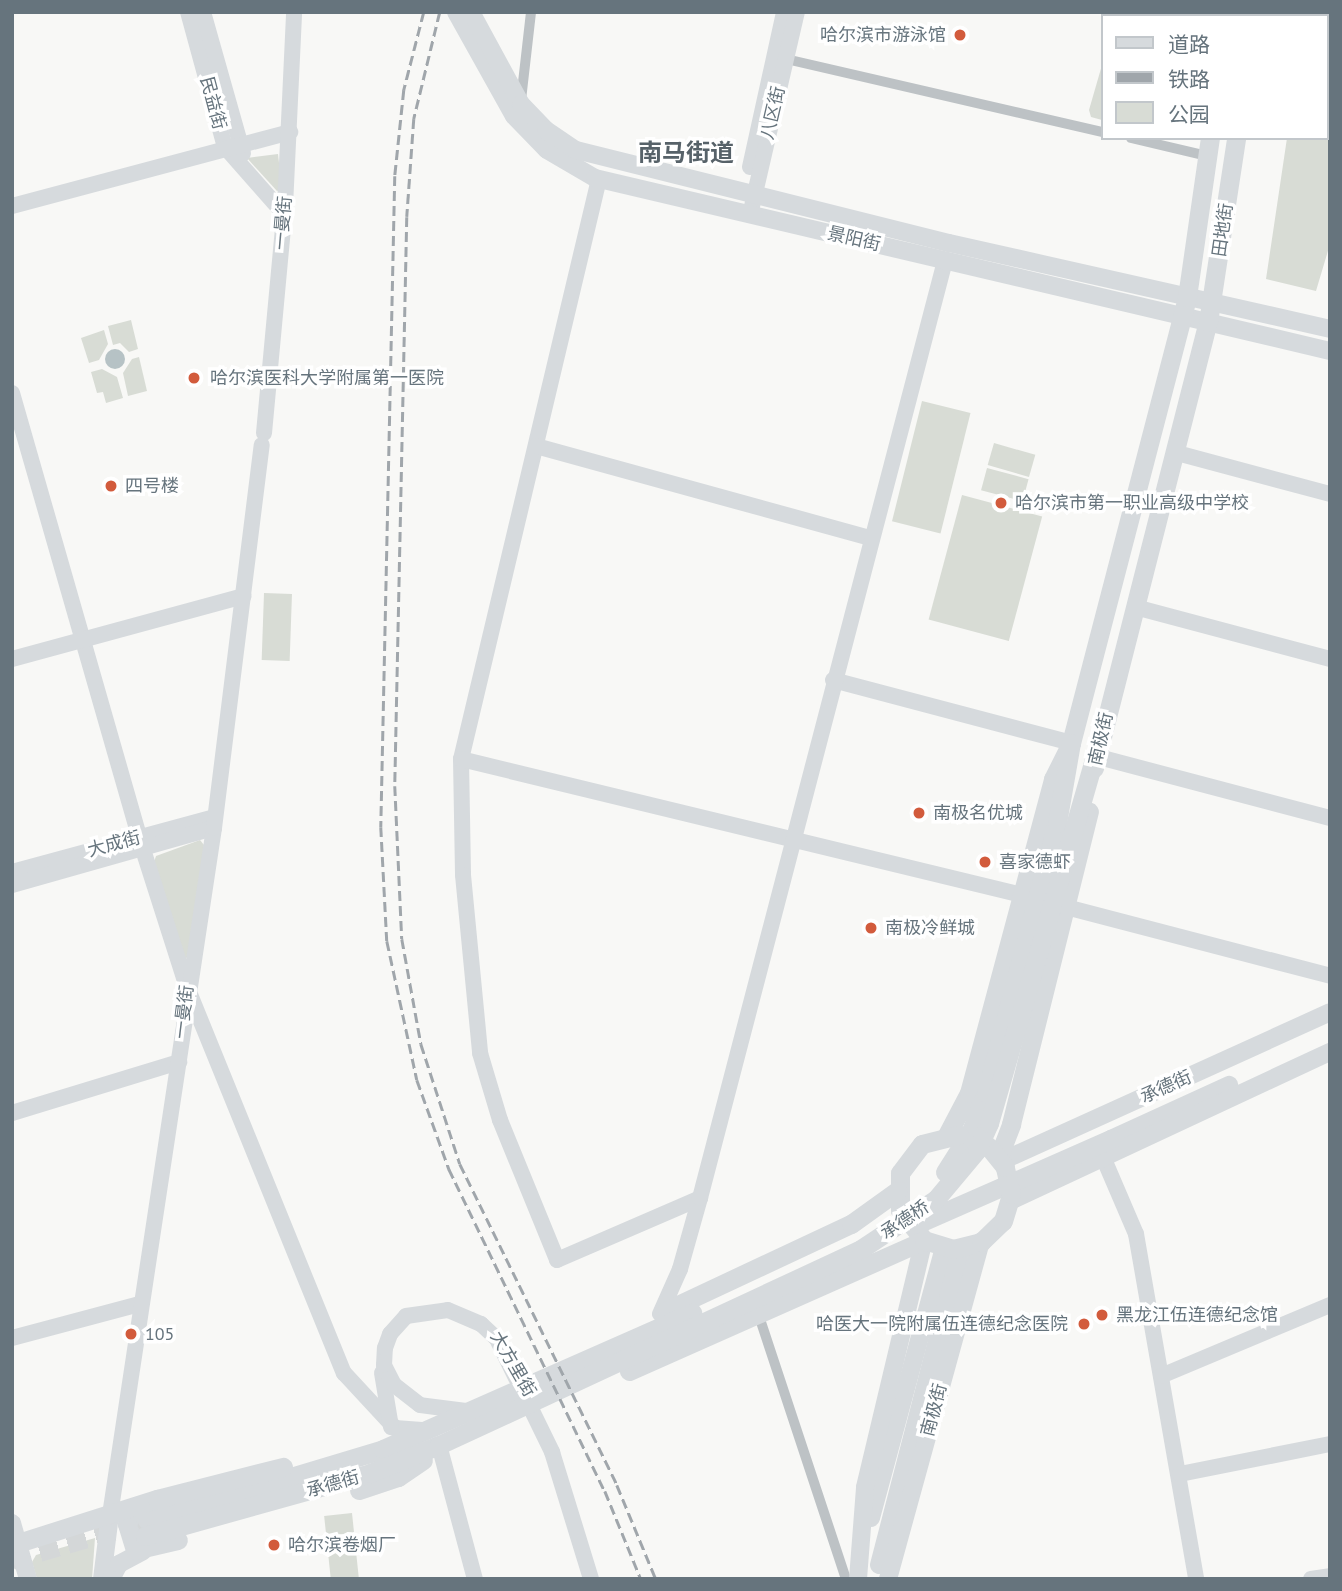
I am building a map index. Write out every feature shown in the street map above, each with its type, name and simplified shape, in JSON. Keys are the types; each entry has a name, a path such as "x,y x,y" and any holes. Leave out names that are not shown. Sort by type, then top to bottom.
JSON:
{"highway":[{"name":"田地街","path":"1208,322 1236,140"},
{"name":"田地街","path":"1181,317 1187,297 1209,147"},
{"name":"南极街","path":"947,1135 969,1093 1054,779 1071,743 1181,317"},
{"name":"南极街","path":"1000,1158 1090,807 1096,756 1177,453 1208,322"},
{"path":"1064,827 1071,743"},
{"path":"1064,827 1096,756"},
{"name":"承德桥","path":"511,1402 861,1249 936,1199 977,1150 1000,1094 1064,827"},
{"name":"承德桥","path":"583,1370 855,1240 908,1207 941,1176 963,1145 986,1093 1064,827"},
{"path":"947,1135 979,1140 1000,1158 1010,1180 1010,1202 997,1229 981,1242 953,1248 924,1240 904,1219 897,1191 903,1165 915,1150 947,1135"},
{"path":"861,1249 1111,1139"},
{"path":"583,1370 613,1338 851,1224 897,1191"},
{"path":"583,1370 624,1374 924,1240"},
{"name":"承德街","path":"143,1528 370,1473 473,1411 511,1402"},
{"name":"承德街","path":"143,1528 427,1437 511,1402"},
{"path":"18,1543 110,1515 143,1528 391,1432 427,1437"}],"main road":[{"name":"景阳街","path":"456,12 514,116 547,150 597,178 1330,352"},
{"name":"景阳街","path":"471,12 521,104 546,130 576,150 602,159 1330,329"},
{"name":"承德街","path":"1000,1158 1330,1012"},
{"path":"1111,1139 1330,1040"},
{"path":"1010,1202 1330,1052"},
{"name":"南极街","path":"858,1579 865,1488 924,1240"},
{"name":"南极街","path":"888,1579 981,1242"},
{"name":"南极街","path":"858,1579 874,1502 953,1248"},
{"name":"南极街","path":"876,1579 953,1248"},
{"name":"一曼街","path":"102,1579 110,1515"},
{"path":"12,1523 28,1579"},
{"path":"111,1579 143,1528"}],"street":[{"name":"民益街","path":"188,12 233,145 285,210"},
{"name":"民益街","path":"203,12 233,145"},
{"name":"一曼街","path":"110,1515 187,987 214,822 244,596 263,439 285,210 295,12"},
{"path":"521,104 531,12"},
{"name":"八区街","path":"745,213 786,59 784,13"},
{"name":"八区街","path":"750,193 784,13"},
{"path":"786,59 1100,132"},
{"path":"12,206 290,132"},
{"path":"1148,140 1209,147"},
{"path":"597,178 461,758 463,875 480,1053 500,1120 557,1260 701,1198"},
{"path":"660,1314 680,1269 701,1198 869,538 945,261"},
{"path":"12,393 18,435 187,987 344,1373 391,1432"},
{"path":"536,446 869,538"},
{"path":"1177,453 1330,494"},
{"path":"12,659 244,596"},
{"path":"1135,607 1330,659"},
{"path":"833,680 1071,743"},
{"path":"1096,756 1330,818"},
{"path":"461,758 1023,895"},
{"name":"大成街","path":"12,885 214,822"},
{"name":"大成街","path":"12,872 141,843"},
{"path":"1066,907 1330,976"},
{"path":"12,1113 178,1062"},
{"path":"1103,1157 1136,1234 1180,1474 1196,1579"},
{"path":"12,1338 140,1304"},
{"name":"大方里街","path":"391,1432 379,1357 384,1336 394,1319 407,1309 431,1304 459,1308 484,1320 509,1349 548,1429 597,1579"},
{"path":"1161,1376 1330,1305"},
{"name":"大方里街","path":"473,1411 437,1409 406,1398 394,1385 384,1361 386,1342 395,1326 406,1316 427,1310 467,1317 498,1339 552,1452 591,1579"},
{"path":"758,1313 846,1579"},
{"path":"427,1437 475,1579"},
{"path":"1180,1474 1330,1444"},
{"path":"1311,1579 1330,1576"}],"green space":[{"path":"1117,12 1216,12 1166,14"},
{"path":"1330,12 1330,244 1316,291 1266,279 1287,140 1328,140 1328,14 1302,14"},
{"path":"1100,72 1100,119 1091,117 1089,110"},
{"path":"278,154 282,189 277,191 247,158"},
{"path":"131,320 138,349 129,352 120,343 113,345 108,326"},
{"path":"104,330 108,344 99,360 89,363 81,338"},
{"path":"139,357 147,391 128,396 123,373 132,359"},
{"path":"102,369 117,377 123,398 106,403 103,392 97,393 91,372"},
{"path":"922,401 971,413 941,533 892,521"},
{"path":"994,443 1035,455 1029,477 988,465"},
{"path":"987,468 1029,479 1023,501 981,490"},
{"path":"962,495 1042,516 1009,641 929,620"},
{"path":"264,593 292,594 290,661 262,660"},
{"path":"200,840 204,845 190,957 185,958 154,862 156,856"},
{"path":"352,1513 359,1579 331,1579 324,1516"},
{"path":"95,1538 92,1579 37,1579 32,1562 36,1555"}],"shaded area":[{"path":"115,349 122,352 125,359 122,366 115,369 108,366 105,359 108,352"}],"tunnel":[{"path":"12,1560 143,1522"}],"railway":[{"path":"424,12 404,90 395,176 381,827 387,941 417,1080 449,1169 605,1491 641,1579"},
{"path":"440,12 414,119 407,217 395,786 402,939 421,1044 460,1164 617,1485 656,1579"}],"place":[{"name":"哈尔滨市游泳馆","path":"960,35"},
{"name":"哈尔滨医科大学附属第一医院","path":"194,378"},
{"name":"四号楼","path":"111,486"},
{"name":"哈尔滨市第一职业高级中学校","path":"1001,503"},
{"name":"南极名优城","path":"919,813"},
{"name":"喜家德虾","path":"985,862"},
{"name":"南极冷鲜城","path":"871,928"},
{"name":"黑龙江伍连德纪念馆","path":"1102,1315"},
{"name":"哈医大一院附属伍连德纪念医院","path":"1084,1324"},
{"name":"105","path":"131,1334"},
{"name":"哈尔滨卷烟厂","path":"274,1545"}],"district":[{"name":"南马街道","path":"686,153"}]}
